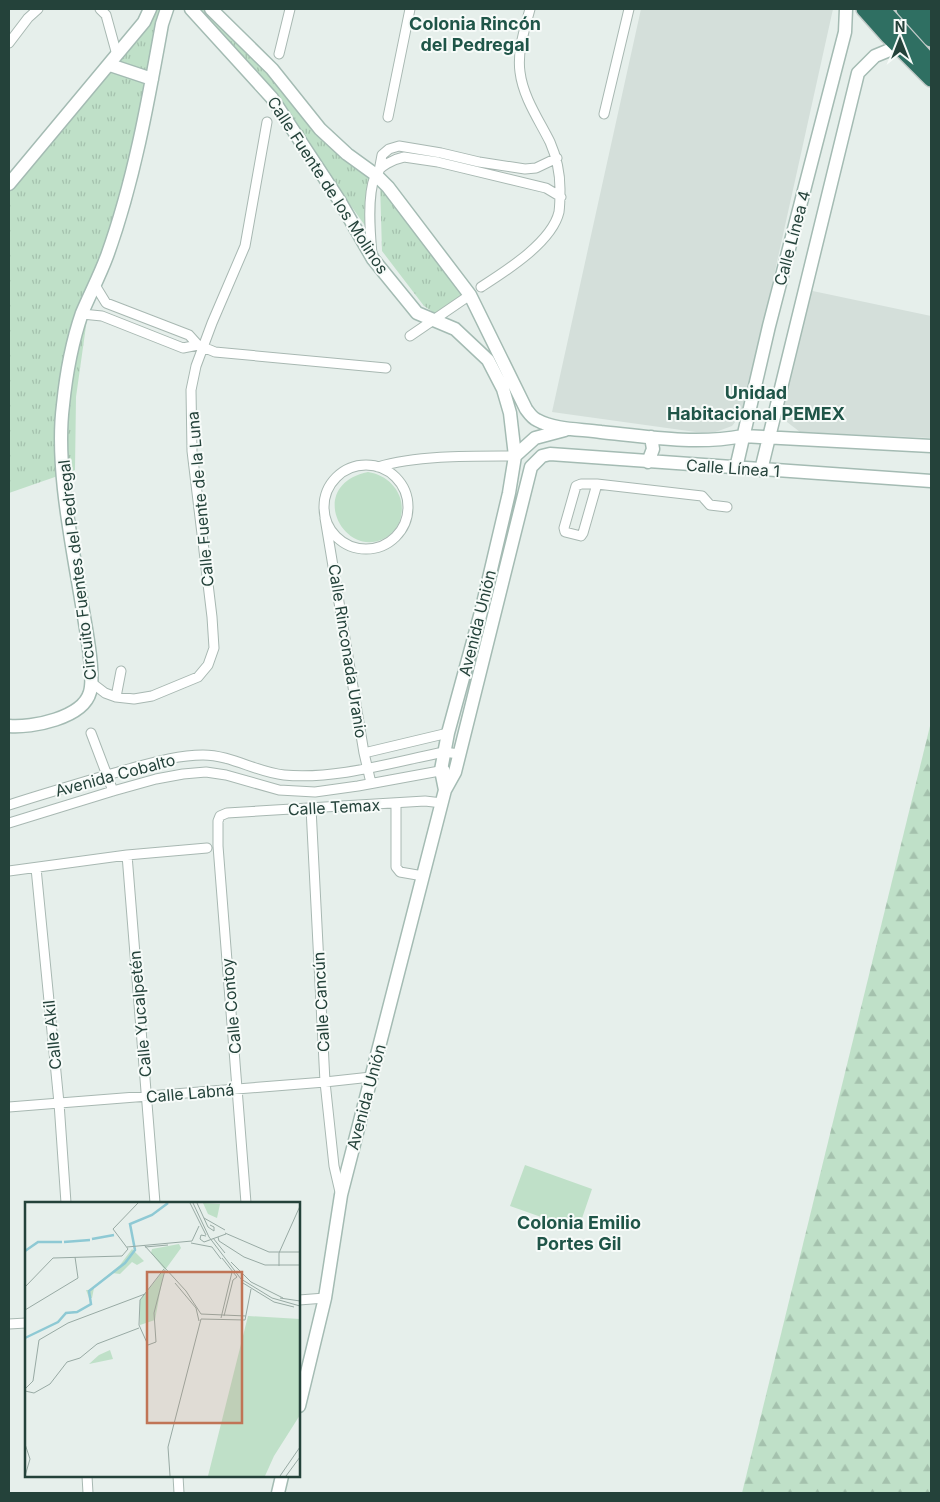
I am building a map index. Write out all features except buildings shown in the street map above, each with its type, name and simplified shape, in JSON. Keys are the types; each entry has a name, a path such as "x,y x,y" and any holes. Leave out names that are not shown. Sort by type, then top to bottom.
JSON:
{"highway":[{"path":"864,9 931,79"},
{"path":"882,9 931,63"},
{"path":"892,9 931,51"},
{"path":"904,9 931,39"},
{"path":"918,9 931,21"}],"street":[{"path":"9,43 28,18 38,9"},
{"path":"100,9 106,15 114,60"},
{"path":"144,22 145,9"},
{"path":"9,184 114,60 144,22 150,9"},
{"name":"Circuito Fuentes del Pedregal","path":"9,726 22,727 42,723 76,711 86,702 90,693 92,683 88,640 66,498 62,450 63,406 73,348 82,314 107,256 135,163 162,24 167,9"},
{"name":"Calle Fuente de los Molinos","path":"191,9 272,98 339,200 373,259 417,313 455,330 488,360 503,389 510,413 515,456"},
{"name":"Calle Fuente de los Molinos","path":"211,9 272,69 320,129 347,154 377,173 470,295 532,417 546,424 572,428"},
{"path":"279,54 290,9"},
{"path":"388,118 410,9"},
{"path":"481,287 509,269 541,240 554,224 559,212 560,176 557,158 528,99 520,72 520,56 530,9"},
{"path":"604,114 629,9"},
{"name":"Calle Línea 4","path":"736,468 769,326 845,32 846,9"},
{"path":"855,9 892,49 931,86"},
{"name":"Calle Línea 4","path":"761,470 858,73 875,56 892,49"},
{"path":"114,60 152,79"},
{"name":"Calle Fuente de la Luna","path":"116,698 134,700 152,696 198,677 208,666 214,648 192,451 191,390 201,346 245,246 267,122"},
{"path":"373,259 370,223 372,188 382,155 389,149 399,146 441,152 480,162 525,170 536,168 557,158"},
{"path":"377,173 393,160 404,157 438,162 546,188 560,197"},
{"path":"477,172 480,162"},
{"path":"95,285 106,303 189,335 201,346 215,352 386,368"},
{"path":"410,336 470,295"},
{"path":"82,314 102,316 183,348 201,346"},
{"path":"378,467 393,462 466,456 515,456 535,438 572,428"},
{"name":"Calle Línea 1","path":"572,428 700,441 722,440 743,436 931,446"},
{"path":"648,462 653,449 651,437"},
{"name":"Calle Línea 1","path":"536,461 542,456 550,454 931,481"},
{"name":"Avenida Unión","path":"444,797 441,770 444,752 485,594 509,493 515,456"},
{"name":"Avenida Unión","path":"300,1402 325,1298 340,1195 444,797 455,772 528,476 531,466 536,461"},
{"path":"365,465 378,467 391,473 401,484 407,497 408,511 404,525 395,537 376,547 355,547 342,541 331,531 325,518 324,505 326,493 332,482 341,473 353,467 365,465"},
{"path":"597,484 583,533 581,536 565,532 564,528 576,486 581,484 597,484 702,496 710,505 727,508"},
{"name":"Calle Rinconada Uranio","path":"325,518 364,753 371,783"},
{"path":"92,683 105,693 116,698 121,671"},
{"path":"91,733 113,791"},
{"path":"364,753 448,733"},
{"name":"Avenida Cobalto","path":"9,804 152,762 181,757 204,755 226,759 282,775 315,776 367,768 444,752 459,754"},
{"name":"Avenida Cobalto","path":"9,823 113,791 174,775 206,772 226,775 279,790 315,792 441,770 455,772"},
{"name":"Calle Temax","path":"227,813 425,801 444,797"},
{"path":"396,803 397,871 423,876"},
{"name":"Calle Cancún","path":"311,808 325,1082 334,1166 340,1195"},
{"name":"Calle Contoy","path":"227,813 220,816 218,821 218,846 246,1202"},
{"path":"9,871 127,855 207,848"},
{"name":"Calle Yucalpetén","path":"127,855 155,1202"},
{"name":"Calle Akil","path":"36,868 59,1103 66,1202"},
{"name":"Calle Labná","path":"9,1108 371,1077"},
{"path":"300,1300 325,1298"},
{"path":"9,1324 25,1323"},
{"path":"87,1477 88,1493"},
{"path":"178,1477 179,1493"}],"shaded area":[{"path":"641,9 833,9 744,411 732,426 710,434 552,412"},
{"path":"808,290 931,316 931,438 800,432 787,422 783,397"}],"green space":[{"path":"150,9 167,9 152,79 87,319 76,397 75,470 9,493 9,184"},
{"path":"194,9 207,9 370,176 366,227 314,154"},
{"path":"380,183 467,291 436,314 424,306 382,251"},
{"path":"368,472 389,481 398,493 402,508 399,523 392,532 383,539 368,542 355,538 344,530 337,517 335,504 338,491 349,479"},
{"path":"931,722 931,1493 742,1493"},
{"path":"525,1165 592,1189 578,1230 510,1206"}],"district":[{"name":"Colonia Rincón del Pedregal","path":"475,34"},
{"name":"Unidad Habitacional PEMEX","path":"756,403"},
{"name":"Colonia Emilio Portes Gil","path":"579,1233"}]}
